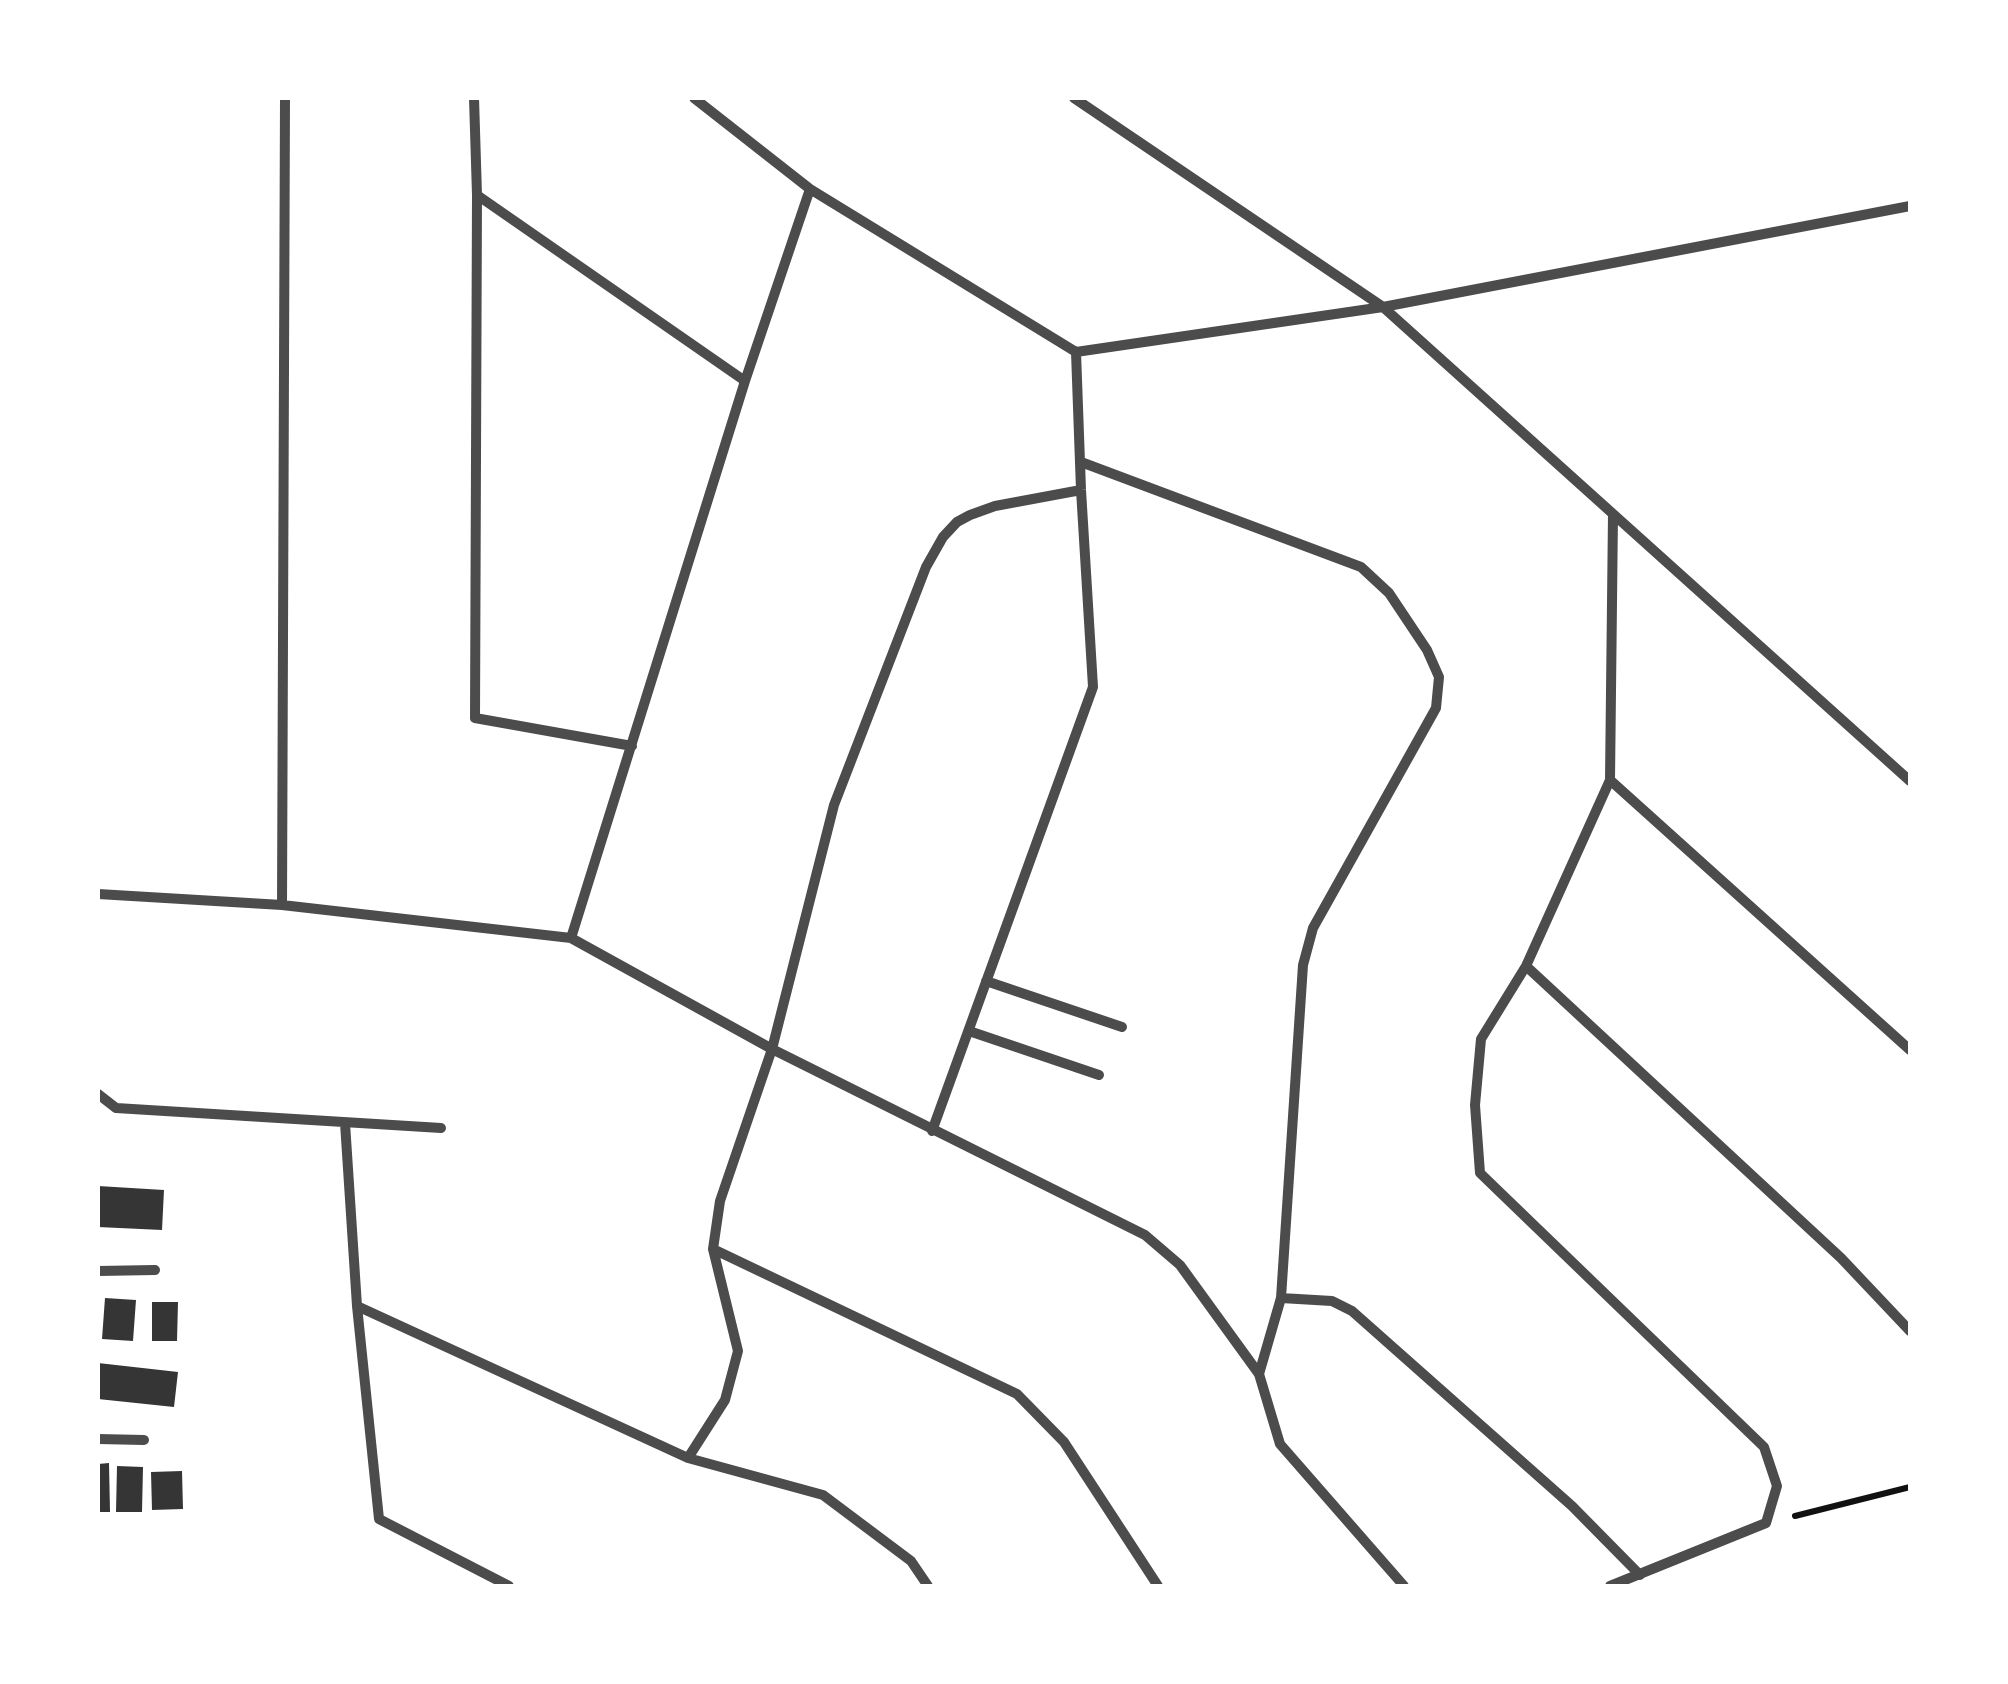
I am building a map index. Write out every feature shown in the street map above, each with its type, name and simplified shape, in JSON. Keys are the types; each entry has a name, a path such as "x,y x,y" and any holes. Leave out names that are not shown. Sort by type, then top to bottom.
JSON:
{"street":[{"path":"282,905 285,98"},
{"path":"474,98 475,718 632,746"},
{"path":"694,98 810,189 1076,352 1383,307 1910,206"},
{"path":"1074,98 1383,307 1910,781"},
{"path":"571,938 745,381 810,189"},
{"path":"477,195 745,381"},
{"path":"932,1131 1093,687 1076,352"},
{"path":"1081,462 1362,567 1389,593 1427,650 1439,677 1436,708 1314,928 1304,965 1281,1298 1259,1374"},
{"path":"688,1458 725,1400 738,1352 713,1249 720,1201 772,1050 834,805 926,567 944,537 957,522 970,515 995,506 1081,490"},
{"path":"1610,1586 1766,1523 1777,1486 1764,1447 1480,1172 1475,1105 1482,1039 1526,966 1610,780 1613,514"},
{"path":"1610,780 1910,1050"},
{"path":"98,894 282,905 571,938 772,1050 1145,1235 1180,1265 1259,1374 1280,1444 1404,1586"},
{"path":"1526,966 1841,1258 1910,1331"},
{"path":"986,981 1122,1027"},
{"path":"969,1031 1099,1075"},
{"path":"98,1094 116,1108 441,1128"},
{"path":"345,1123 357,1306 378,1519 509,1586"},
{"path":"713,1249 1016,1394 1064,1442 1158,1586"},
{"path":"98,1270 155,1270"},
{"path":"1281,1298 1332,1301 1352,1312 1572,1506 1640,1575"},
{"path":"357,1306 688,1458 823,1495 911,1561 928,1586"},
{"path":"98,1439 144,1440"}],"path":[{"path":"1766,1523 1910,1487"}],"building":[{"path":"98,1186 164,1190 162,1230 98,1227"},
{"path":"105,1298 136,1300 133,1341 102,1339"},
{"path":"152,1302 178,1302 177,1341 152,1341"},
{"path":"98,1363 178,1372 174,1407 98,1399"},
{"path":"109,1463 110,1512 98,1512 98,1464"},
{"path":"117,1466 143,1467 142,1512 116,1512"},
{"path":"182,1471 183,1509 152,1510 151,1472"}]}
